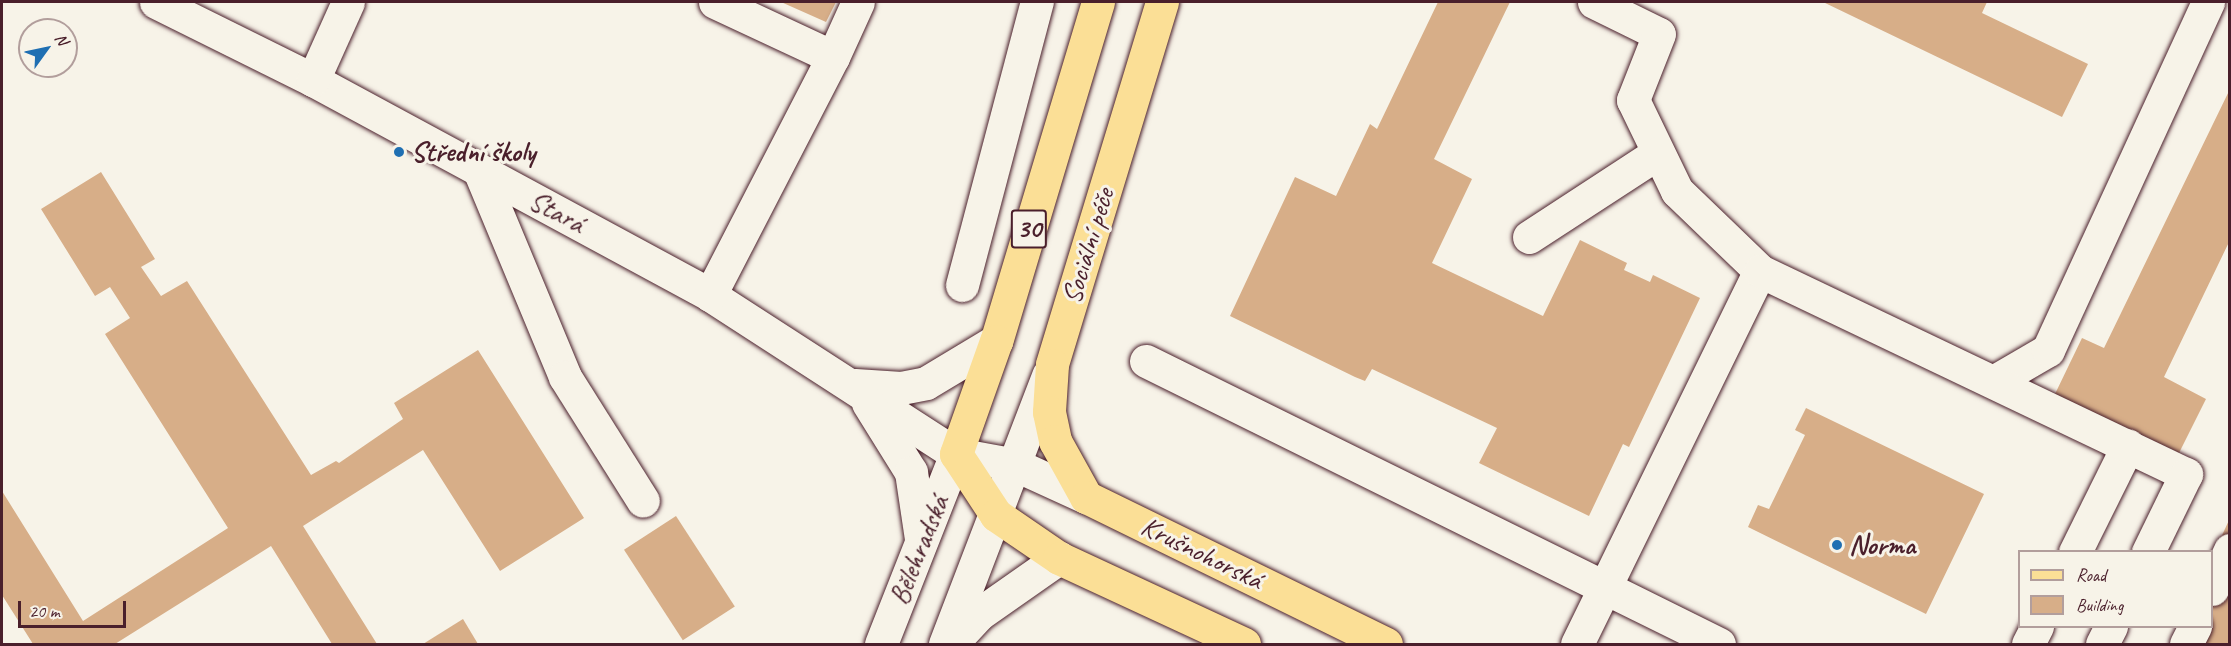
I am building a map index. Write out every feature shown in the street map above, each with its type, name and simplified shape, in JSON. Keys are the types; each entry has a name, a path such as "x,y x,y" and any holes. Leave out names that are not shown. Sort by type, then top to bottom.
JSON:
{"main road":[{"name":"30","path":"956,454 996,341 1098,2"},
{"name":"Sociální péče","path":"1052,365 1162,2"},
{"name":"30","path":"1052,365 1049,412 1055,441 1086,497"},
{"path":"956,454 1006,489 1059,558 1244,645"},
{"name":"Krušnohorská","path":"1086,497 1386,645"}],"street":[{"name":"Stará","path":"156,2 313,80 710,295 854,385 956,454"},
{"path":"313,80 348,2"},
{"path":"715,2 833,57"},
{"path":"710,295 833,57 858,2"},
{"path":"962,285 1037,2"},
{"path":"1594,2 1659,34 1633,100 1677,191 1760,271 2186,474 2149,550"},
{"path":"1995,381 2048,350 2208,2"},
{"path":"1529,237 1658,153"},
{"path":"479,170 565,377 643,501"},
{"path":"1577,645 1760,271"},
{"name":"Stará","path":"854,385 900,388 926,383 996,341"},
{"path":"1146,361 1719,645"},
{"name":"Sociální péče","path":"1006,489 1052,365"},
{"name":"Stará","path":"854,385 905,457 917,495 922,544"},
{"path":"2076,550 2128,445"},
{"name":"Krušnohorská","path":"956,454 1006,489 1086,497"},
{"name":"Bělehradská","path":"881,645 956,454"},
{"name":"Bělehradská","path":"945,645 1006,489"},
{"path":"2213,585 2229,550"},
{"path":"950,645 979,614 1059,558"},
{"path":"2028,645 2036,628"},
{"path":"2102,645 2110,628"},
{"path":"2186,645 2194,628"}],"building":[{"path":"781,2 836,2 826,22"},
{"path":"1438,2 1510,2 1434,159 1472,179 1432,263 1543,316 1580,240 1627,263 1624,270 1650,282 1653,275 1700,298 1629,447 1623,444 1589,516 1479,463 1497,428 1372,369 1365,381 1355,377 1230,316 1295,177 1336,196 1370,124 1377,129"},
{"path":"1823,2 1987,2 1982,13 2088,64 2062,117"},
{"path":"2230,89 2230,240 2164,377 2206,399 2179,453 2055,394 2082,338 2104,348"},
{"path":"101,172 155,259 141,267 161,296 187,281 311,475 336,461 339,463 403,419 394,403 478,350 584,518 500,571 423,450 303,526 377,644 332,644 271,546 115,644 33,644 2,595 2,491 83,621 228,528 105,334 130,318 110,287 95,296 41,209"},
{"path":"1806,408 1984,494 1926,614 1748,527 1758,505 1769,509 1805,435 1795,430"},
{"path":"676,516 735,607 683,640 624,550"},
{"path":"2230,518 2230,644 2171,644 2178,628 2213,628 2213,555"},
{"path":"463,619 478,644 423,644"}],"place":[{"name":"Střední školy","path":"399,152"},
{"name":"Norma","path":"1837,545"}]}
